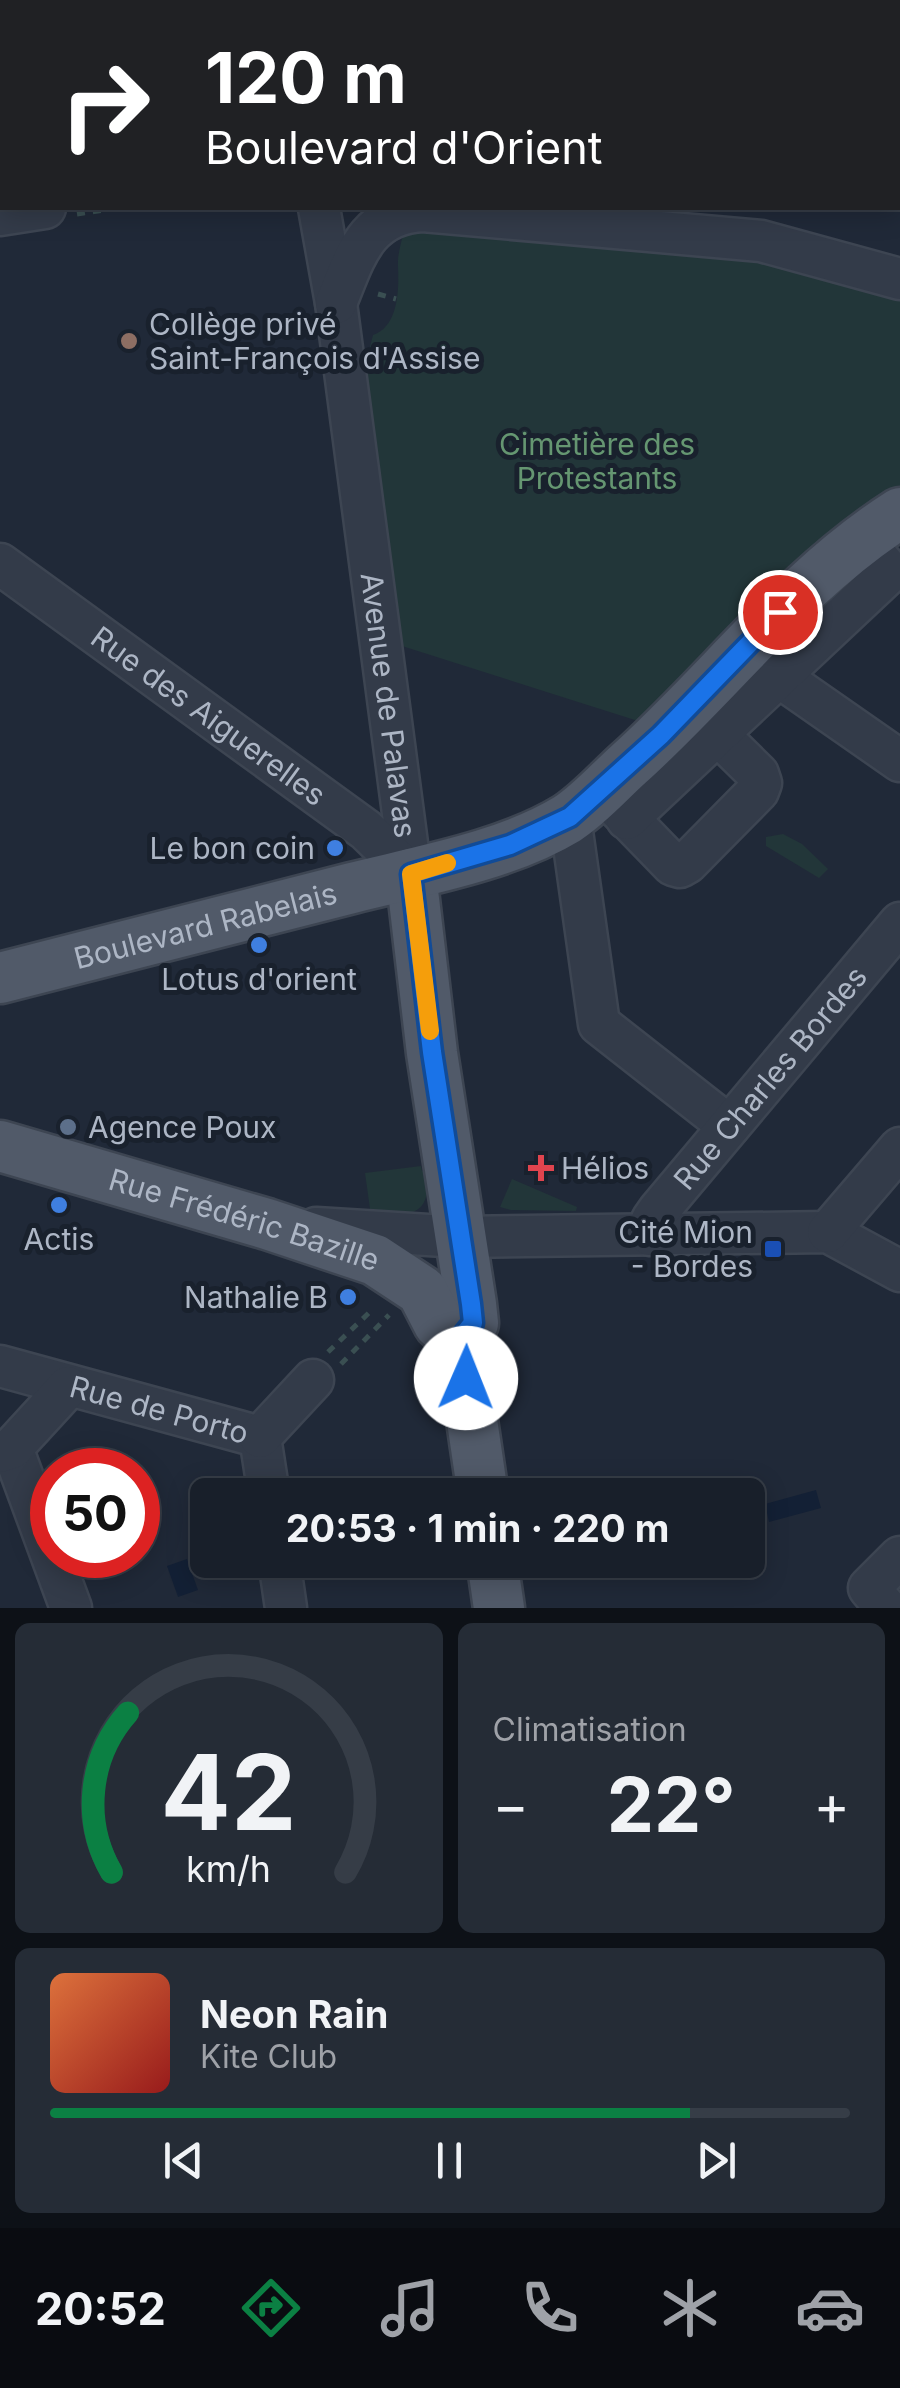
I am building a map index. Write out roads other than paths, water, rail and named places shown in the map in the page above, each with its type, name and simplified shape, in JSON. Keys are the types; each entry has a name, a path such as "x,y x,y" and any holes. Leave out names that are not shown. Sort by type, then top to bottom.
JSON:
{"main road":[{"name":"Boulevard Rabelais","path":"0,978 411,874 510,845 599,808 703,720 762,663 796,595 888,551"},
{"name":"Avenue de Palavas","path":"411,874 473,1323 460,1339 480,1478"},
{"name":"Rue Frédéric Bazille","path":"0,1146 267,1224 375,1260 422,1291 439,1324 460,1339"},
{"path":"495,1578 499,1608"}],"street":[{"path":"0,214 30,210"},
{"name":"Avenue de Palavas","path":"318,210 336,303 411,874"},
{"path":"336,303 365,238 400,210 761,241 900,279"},
{"name":"Rue des Aiguerelles","path":"0,564 366,830 411,874"},
{"path":"762,663 900,762"},
{"path":"599,808 673,865 687,862 758,791 760,783 758,774 703,720"},
{"path":"599,808 599,1024 729,1126"},
{"name":"Rue Charles Bordes","path":"650,1235 652,1220 900,924"},
{"path":"828,1232 900,1148"},
{"path":"267,1224 460,1237 828,1232 900,1271"},
{"path":"422,1291 460,1237"},
{"name":"Rue de Porto","path":"0,1366 260,1437 266,1478"},
{"path":"260,1437 319,1373"},
{"path":"68,1387 6,1450 71,1608"},
{"path":"886,1608 869,1588 900,1557"},
{"path":"282,1578 286,1608"}],"water":[{"path":"816,1490 821,1508 769,1522 765,1504"},
{"path":"187,1559 190,1578 194,1578 198,1590 178,1597 167,1566"}],"place":[{"name":"Collège privé Saint-François d'Assise","path":"129,341"},
{"name":"Le bon coin","path":"335,848"},
{"name":"Lotus d'orient","path":"259,945"},
{"name":"Agence Poux","path":"68,1127"},
{"name":"Hélios","path":"541,1168"},
{"name":"Actis","path":"59,1205"},
{"name":"Cité Mion - Bordes","path":"773,1249"},
{"name":"Nathalie B","path":"348,1297"}],"park label":[{"name":"Cimetière des Protestants","path":"597,461"}]}
